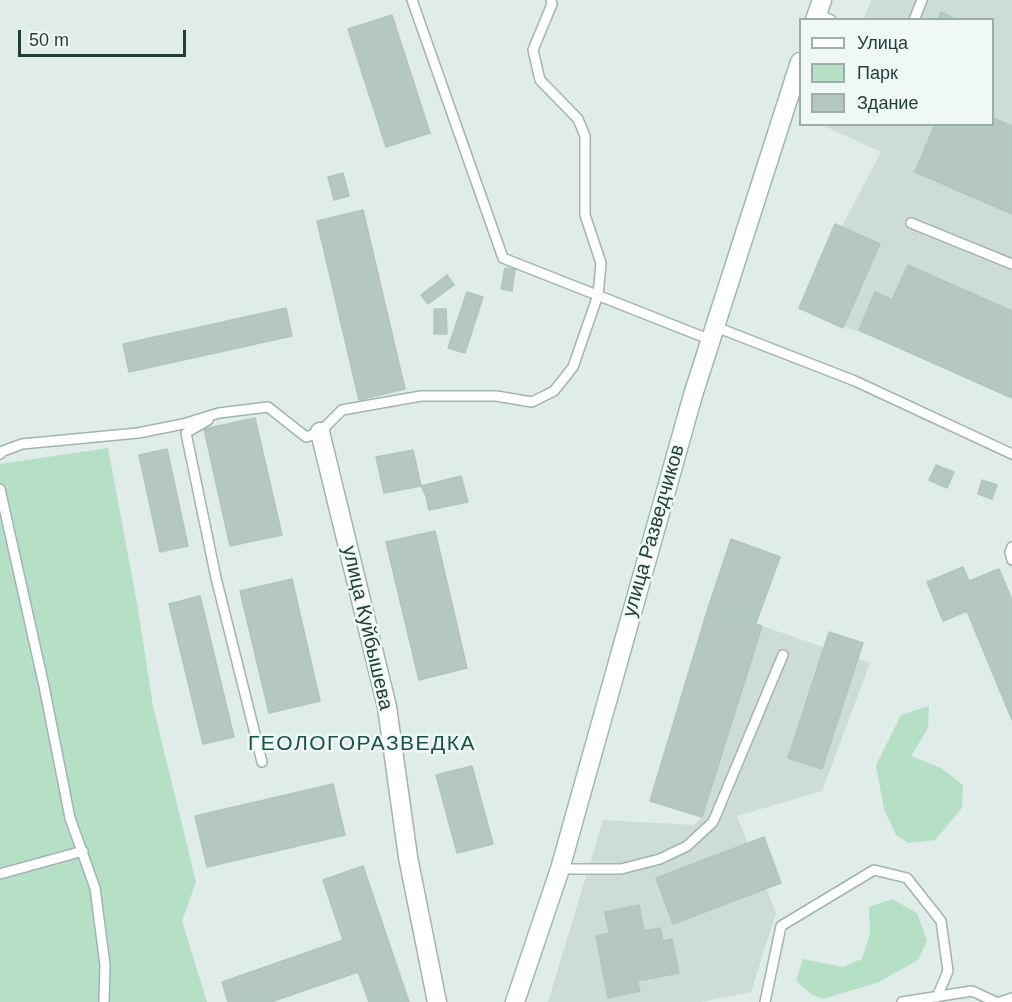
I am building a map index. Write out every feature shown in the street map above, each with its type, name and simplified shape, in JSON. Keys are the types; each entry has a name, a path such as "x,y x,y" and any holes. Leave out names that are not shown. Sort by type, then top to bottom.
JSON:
{"main road":[{"name":"улица Разведчиков","path":"515,1002 560,869 661,505 713,334 799,68"},
{"name":"улица Куйбышева","path":"320,432 387,707 408,857 437,1002"}],"lane":[{"path":"412,0 503,258 598,295 855,381 1012,454"},
{"path":"0,454 22,444 138,433 183,424 219,413 268,407 306,437 320,432 342,410 422,396 496,396 532,402 554,391 573,367 598,295 601,263 585,215 585,136 578,118 540,80 533,50 552,4 551,0"},
{"path":"915,18 922,0"},
{"path":"911,223 1012,264"},
{"path":"219,413 186,434 216,578 262,762"},
{"path":"0,491 44,686 70,818 95,888 105,965 104,1002"},
{"path":"1012,547 1010,552 1012,560"},
{"path":"560,869 621,869 660,859 687,846 713,822 783,656"},
{"path":"0,874 82,851"},
{"path":"765,1002 781,926 874,870 907,878 941,921 948,971 937,997"},
{"path":"902,1002 972,991 998,1002 1012,998"}],"shaded area":[{"path":"871,0 1012,0 1012,393 799,308 881,152 826,126 994,126 994,18 864,18"},
{"path":"762,626 870,663 822,791 737,816 776,913 751,992 700,1002 548,1002 603,820 694,825 702,817"}],"green space":[{"path":"108,448 138,609 153,706 196,882 182,921 207,1002 0,1002 0,464"},
{"path":"929,706 928,728 911,756 941,768 963,785 962,808 935,840 909,843 896,835 884,809 876,765 901,715"},
{"path":"892,899 917,913 927,941 918,960 879,982 823,999 811,994 796,981 803,959 843,967 862,959 870,934 869,907"}],"building":[{"path":"941,12 953,18 939,18"},
{"path":"392,15 430,133 386,147 348,29"},
{"path":"994,118 1012,126 1012,214 915,172 934,126 994,126"},
{"path":"343,173 349,196 334,200 328,177"},
{"path":"363,210 405,389 359,400 317,221"},
{"path":"835,224 880,244 843,328 799,308"},
{"path":"908,265 1012,311 1012,398 859,330 875,292 892,300"},
{"path":"505,268 515,269 512,291 501,289"},
{"path":"447,275 454,285 428,304 421,295"},
{"path":"467,292 483,297 465,353 448,348"},
{"path":"286,308 292,336 129,372 123,344"},
{"path":"434,309 446,309 447,334 434,334"},
{"path":"255,418 282,535 230,546 204,429"},
{"path":"167,449 188,546 160,552 139,455"},
{"path":"413,450 421,486 384,493 376,457"},
{"path":"936,465 954,472 947,488 929,480"},
{"path":"461,476 468,502 429,510 421,486"},
{"path":"982,480 997,485 992,499 978,494"},
{"path":"435,531 467,668 419,680 386,542"},
{"path":"731,539 780,557 756,623 708,608"},
{"path":"963,567 969,581 999,569 1012,600 1012,720 967,611 943,621 927,582"},
{"path":"292,579 320,701 269,713 240,591"},
{"path":"200,596 234,737 203,744 169,604"},
{"path":"708,608 762,626 702,817 650,801"},
{"path":"829,632 863,643 822,769 788,758"},
{"path":"472,766 493,844 457,853 436,775"},
{"path":"333,784 345,835 207,867 195,816"},
{"path":"764,837 781,883 673,924 656,878"},
{"path":"363,866 409,1002 369,1002 358,972 271,1002 228,1002 222,982 343,940 323,880"},
{"path":"639,905 644,931 660,928 663,941 672,939 679,973 637,981 640,991 608,998 596,936 609,933 605,912"}],"district":[{"name":"ГЕОЛОГОРАЗВЕДКА","path":"362,744"}]}
